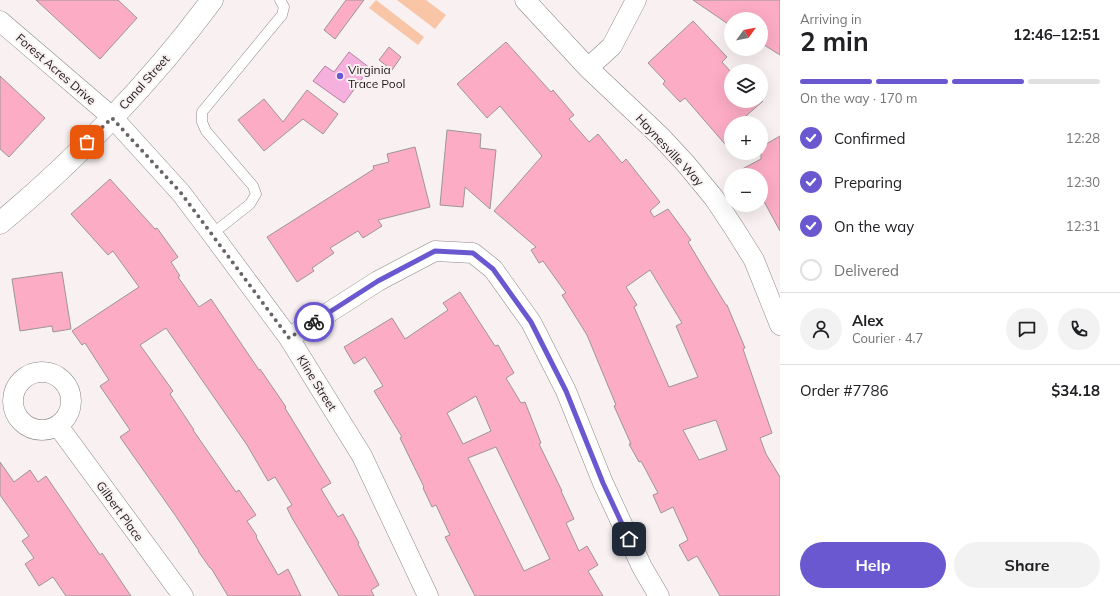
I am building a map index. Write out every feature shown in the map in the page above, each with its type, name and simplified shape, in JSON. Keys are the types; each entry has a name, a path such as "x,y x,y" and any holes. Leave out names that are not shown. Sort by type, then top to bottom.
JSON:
{"street":[{"name":"Canal Street","path":"0,223 36,193 112,118 147,80 195,23 212,0"},
{"name":"Haynesville Way","path":"524,0 588,68 661,137 714,198 774,292 780,325"},
{"path":"588,68 612,46 636,0"},
{"name":"Forest Acres Drive","path":"0,21 112,118"},
{"name":"Kline Street","path":"112,118 181,193 289,338 362,456 428,596"},
{"path":"289,338 378,281 435,251 473,253 493,269 531,322 566,391 603,483 639,560 659,596"},
{"name":"Gilbert Place","path":"58,426 182,596"}],"lane":[{"path":"212,234 250,204 256,194 254,186 206,131 202,122 202,112 282,15 284,7 280,0"}],"shaded area":[{"path":"376,0 424,37 418,45 369,8"},
{"path":"397,0 426,0 446,15 435,29"},
{"name":"Virginia Trace Pool","path":"349,52 370,68 344,103 313,81 325,66 334,72"}],"building":[{"path":"36,0 118,0 137,18 100,59"},
{"path":"346,0 364,0 335,39 324,30"},
{"path":"693,0 780,0 780,55 768,47 768,12 724,12 724,21"},
{"path":"693,21 724,54 724,56 727,57 722,62 724,64 724,108 755,108 746,116 724,116 724,143 685,98 680,102 663,84 665,81 648,63"},
{"path":"506,42 551,92 553,90 574,115 569,119 589,142 598,134 622,163 626,159 660,202 650,211 654,217 668,209 691,240 688,242 727,305 745,348 743,349 772,433 760,438 766,454 780,477 780,596 720,596 697,556 688,561 679,545 688,540 673,507 661,513 653,495 658,493 641,461 639,462 629,444 631,444 614,406 616,405 587,335 562,295 566,293 543,261 539,263 531,250 536,247 494,211 542,156 500,106 487,118 457,84","holes":["650,270 682,323 676,326 698,377 669,387 634,307 637,305 626,287","716,420 727,450 699,460 683,430"]},
{"path":"389,47 401,57 392,70 379,60"},
{"path":"0,76 45,118 9,157 0,149"},
{"path":"307,90 338,114 323,134 303,119 264,151 238,120 264,99 283,122"},
{"path":"447,130 481,134 480,148 496,150 490,209 465,187 463,207 440,205"},
{"path":"780,136 780,231 768,209 768,168 744,168 759,160 768,160 768,143"},
{"path":"415,147 430,207 378,220 382,226 363,238 358,231 330,248 334,253 312,268 314,271 297,282 267,237 374,169 373,166 389,162 387,154"},
{"path":"110,179 155,229 157,228 178,257 171,262 180,276 178,277 199,307 211,299 286,407 285,408 331,483 321,489 338,517 343,514 379,585 371,590 374,596 339,596 292,518 287,508 292,505 275,477 268,481 247,445 166,328 140,345 173,391 170,394 193,430 236,492 239,490 256,515 247,521 257,536 256,537 278,575 288,569 301,596 228,596 175,515 120,437 130,430 100,386 109,380 85,343 82,345 72,331 139,287 113,251 108,255 71,214"},
{"path":"62,272 71,329 53,332 52,326 20,331 12,279"},
{"path":"460,292 495,346 498,345 514,373 506,378 521,403 525,402 541,443 539,444 574,519 566,523 579,551 587,546 598,565 588,571 603,596 475,596 445,537 450,535 436,505 432,507 400,438 402,437 374,391 383,386 365,357 354,364 344,347 392,318 405,339 448,310 443,303","holes":["476,396 491,431 463,444 447,413","496,447 550,559 524,571 468,458"]},
{"path":"0,462 14,482 30,470 38,482 46,476 100,555 102,553 131,596 66,596 53,577 39,586 25,564 34,558 22,541 29,536 0,495"}],"way so far":[{"path":"87,142 112,118 181,193 289,338 314,322"}],"place":[{"name":"Virginia Trace Pool","path":"340,76"}],"route":[{"path":"314,322 378,281 435,251 473,253 493,269 531,322 566,391 603,483 629,539"}]}
